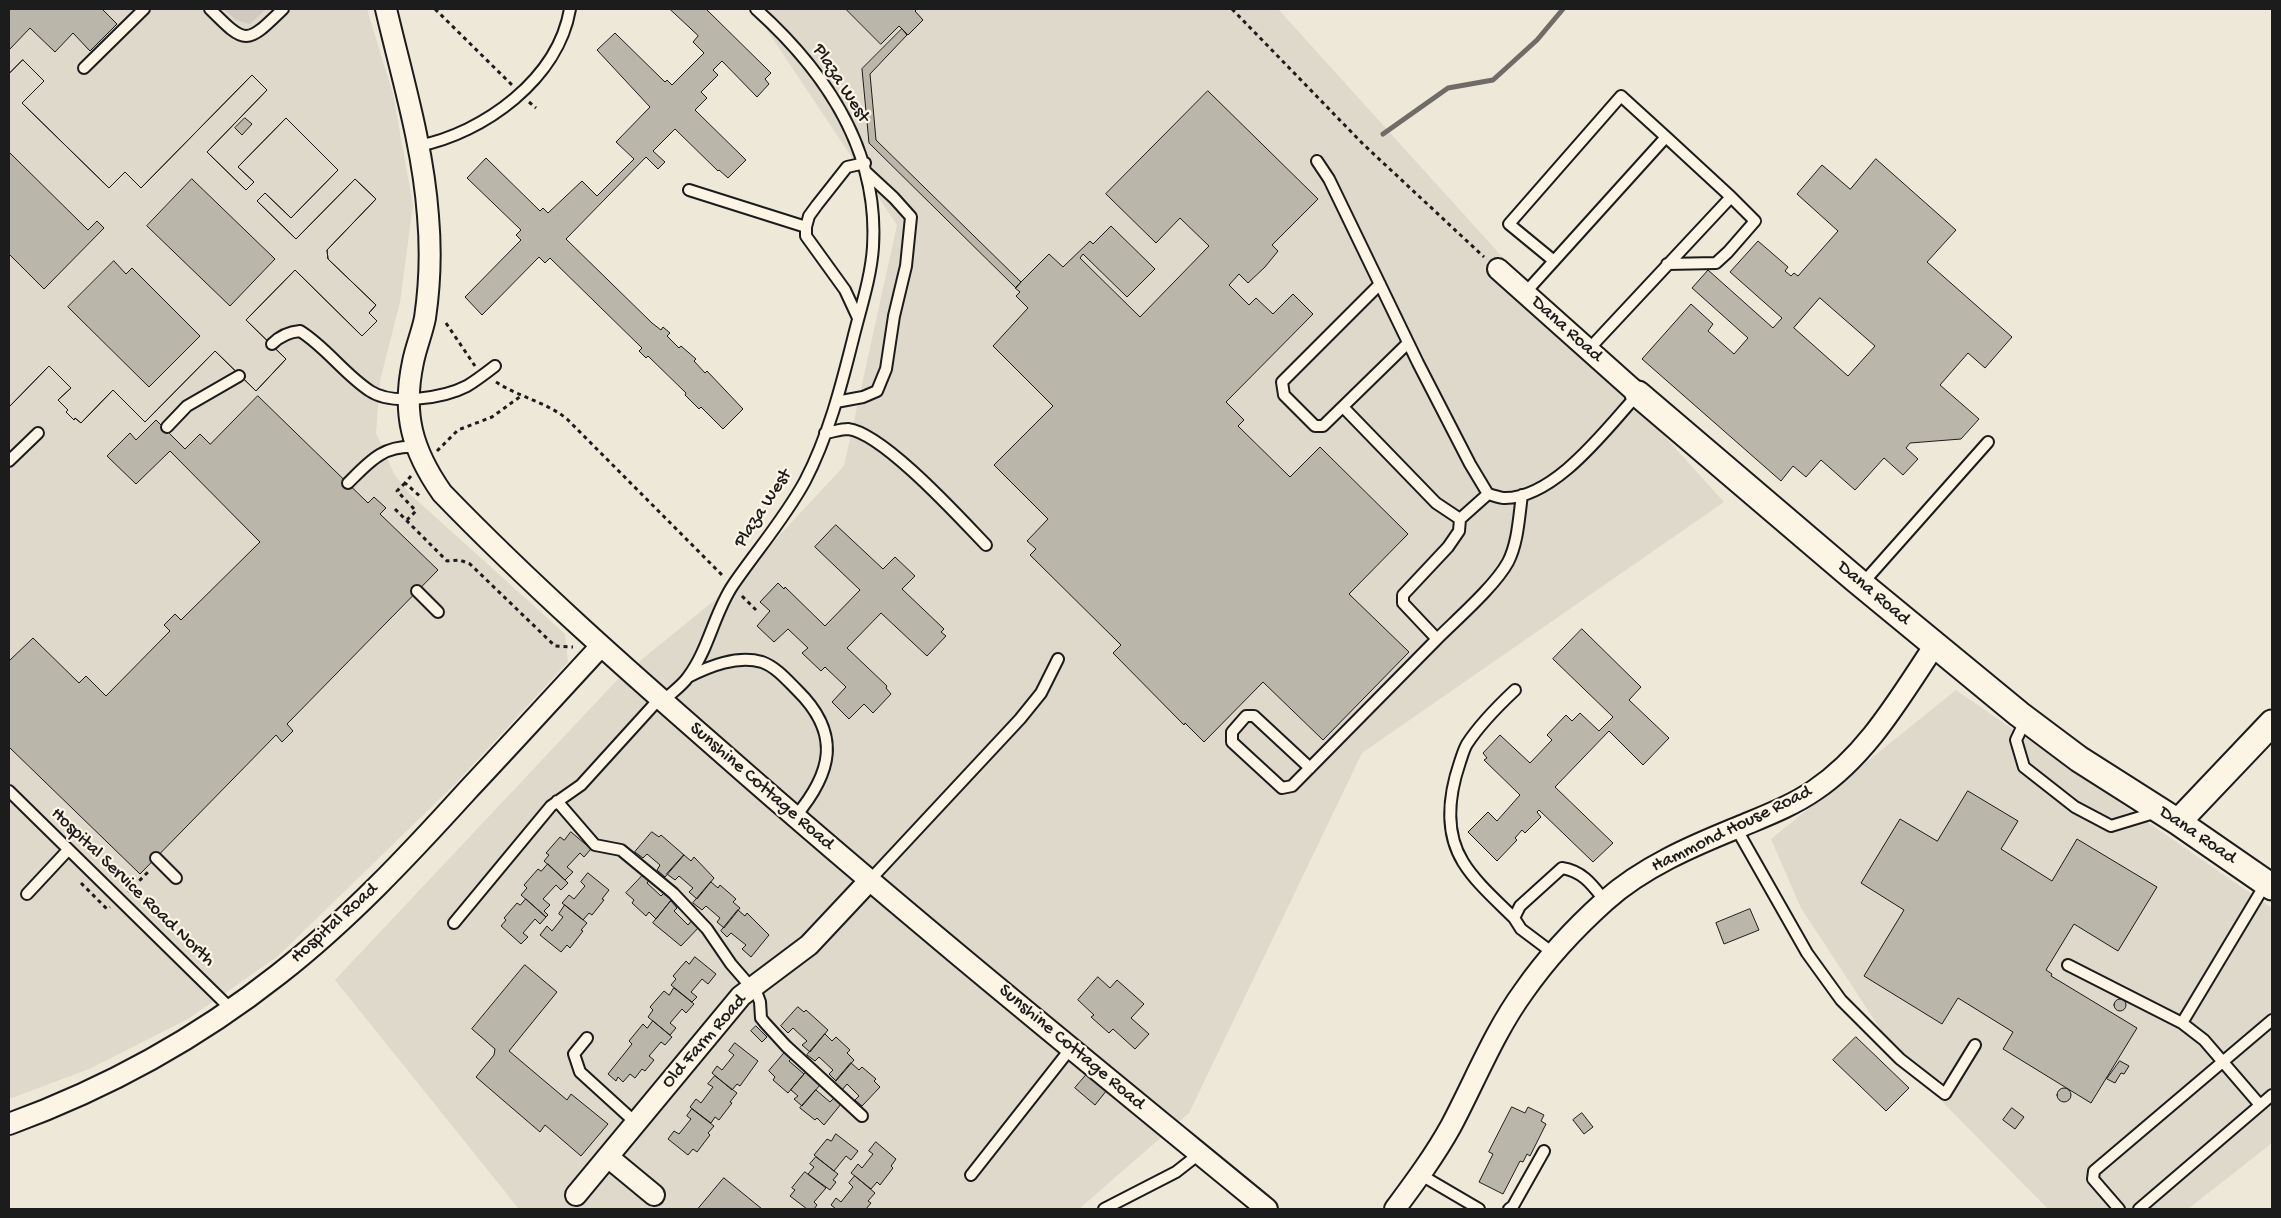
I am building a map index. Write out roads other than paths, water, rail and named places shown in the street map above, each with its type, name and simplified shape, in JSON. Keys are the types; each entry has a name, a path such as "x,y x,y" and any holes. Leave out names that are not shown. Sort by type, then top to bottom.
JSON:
{"street":[{"name":"Sunshine Cottage Road","path":"386,9 418,146 428,214 430,279 425,319 413,362 408,398 408,415 420,456 448,500 595,652 662,700 869,881 1267,1209"},
{"name":"Dana Road","path":"1498,269 1638,394 1861,585 2026,719 2079,759 2169,816 2269,885"},
{"name":"Hammond House Road","path":"1395,1209 1421,1175 1450,1126 1496,1037 1523,992 1553,953 1606,901 1642,874 1676,855 1780,810 1806,796 1845,768 1886,720 1935,645"},
{"name":"Hospital Road","path":"9,1124 107,1082 170,1048 231,1009 292,963 380,884 595,652"},
{"path":"2169,816 2272,722"},
{"name":"Old Farm Road","path":"576,1196 741,996 809,945 869,881"},
{"path":"608,1156 654,1195"}],"lane":[{"path":"84,68 144,9"},
{"path":"210,9 234,34 241,36 256,33 282,9"},
{"path":"418,146 446,139 478,124 506,106 544,65 561,40 570,9"},
{"name":"Plaza West","path":"454,923 557,801 581,785 662,700 688,677 732,586 776,527 805,482 836,402 858,318 873,249 872,196 866,168 856,142 822,81 805,57 756,9"},
{"path":"1554,261 1508,224 1621,96 1755,221 1728,252 1716,262 1667,264"},
{"path":"1525,293 1666,137"},
{"path":"1317,161 1329,180 1408,343 1470,464 1488,494 1502,498 1522,495 1544,484 1576,463 1638,394"},
{"path":"836,402 863,397 877,391 886,369 894,316 906,266 911,217 866,168 847,168 813,211 806,227 806,236 845,290 858,318"},
{"path":"689,190 806,227"},
{"path":"1588,350 1731,197"},
{"path":"1380,284 1282,382 1284,395 1315,426 1323,426 1408,343"},
{"path":"272,344 278,338 290,332 300,331 370,392 388,398 435,396 452,392 467,385 495,366"},
{"path":"167,427 187,406 239,376"},
{"path":"1343,407 1436,503 1460,519"},
{"path":"825,433 849,429 872,440 907,465 986,545"},
{"path":"9,461 38,433"},
{"path":"1861,585 1988,442"},
{"path":"348,483 376,456 395,448 420,456"},
{"path":"1437,639 1403,603 1403,594 1448,547 1459,531 1460,519 1488,494"},
{"path":"1310,768 1254,716 1246,716 1232,732 1232,742 1282,788 1292,786 1310,768 1437,639 1498,576 1508,562 1515,541 1522,495"},
{"path":"417,591 438,612"},
{"path":"869,881 1020,719 1041,693 1058,659"},
{"path":"688,677 726,663 762,662 779,672 813,706 826,735 827,752 819,783 809,801 795,817"},
{"path":"1515,690 1491,713 1466,745 1453,783 1449,810 1454,843 1463,862 1491,895 1514,918 1521,929 1553,953"},
{"path":"2026,719 2016,740 2024,767 2075,808 2111,826 2169,816"},
{"name":"Hospital Service Road North","path":"9,791 231,1009"},
{"path":"557,801 595,845 621,850 673,893 707,929 760,1000 761,1018 765,1023 786,1046 862,1116"},
{"path":"1736,828 1806,954 1841,1000 1900,1060 1944,1094 1975,1044"},
{"path":"26,894 68,850"},
{"path":"156,858 176,878"},
{"path":"1514,918 1520,906 1562,868 1574,869 1585,877 1606,901"},
{"path":"2182,1023 2269,885"},
{"path":"2068,965 2182,1023 2204,1040 2260,1105"},
{"path":"2119,1209 2092,1179 2094,1171 2272,1020"},
{"path":"587,1038 574,1054 580,1072 636,1122"},
{"path":"971,1174 1071,1048"},
{"path":"2139,1209 2272,1095"},
{"path":"1508,1209 1513,1206 1544,1151"},
{"path":"1104,1209 1176,1172 1199,1154"},
{"path":"1421,1175 1479,1209"}],"waterway":[{"path":"1383,134 1448,88 1493,80 1537,40 1563,9"}]}
